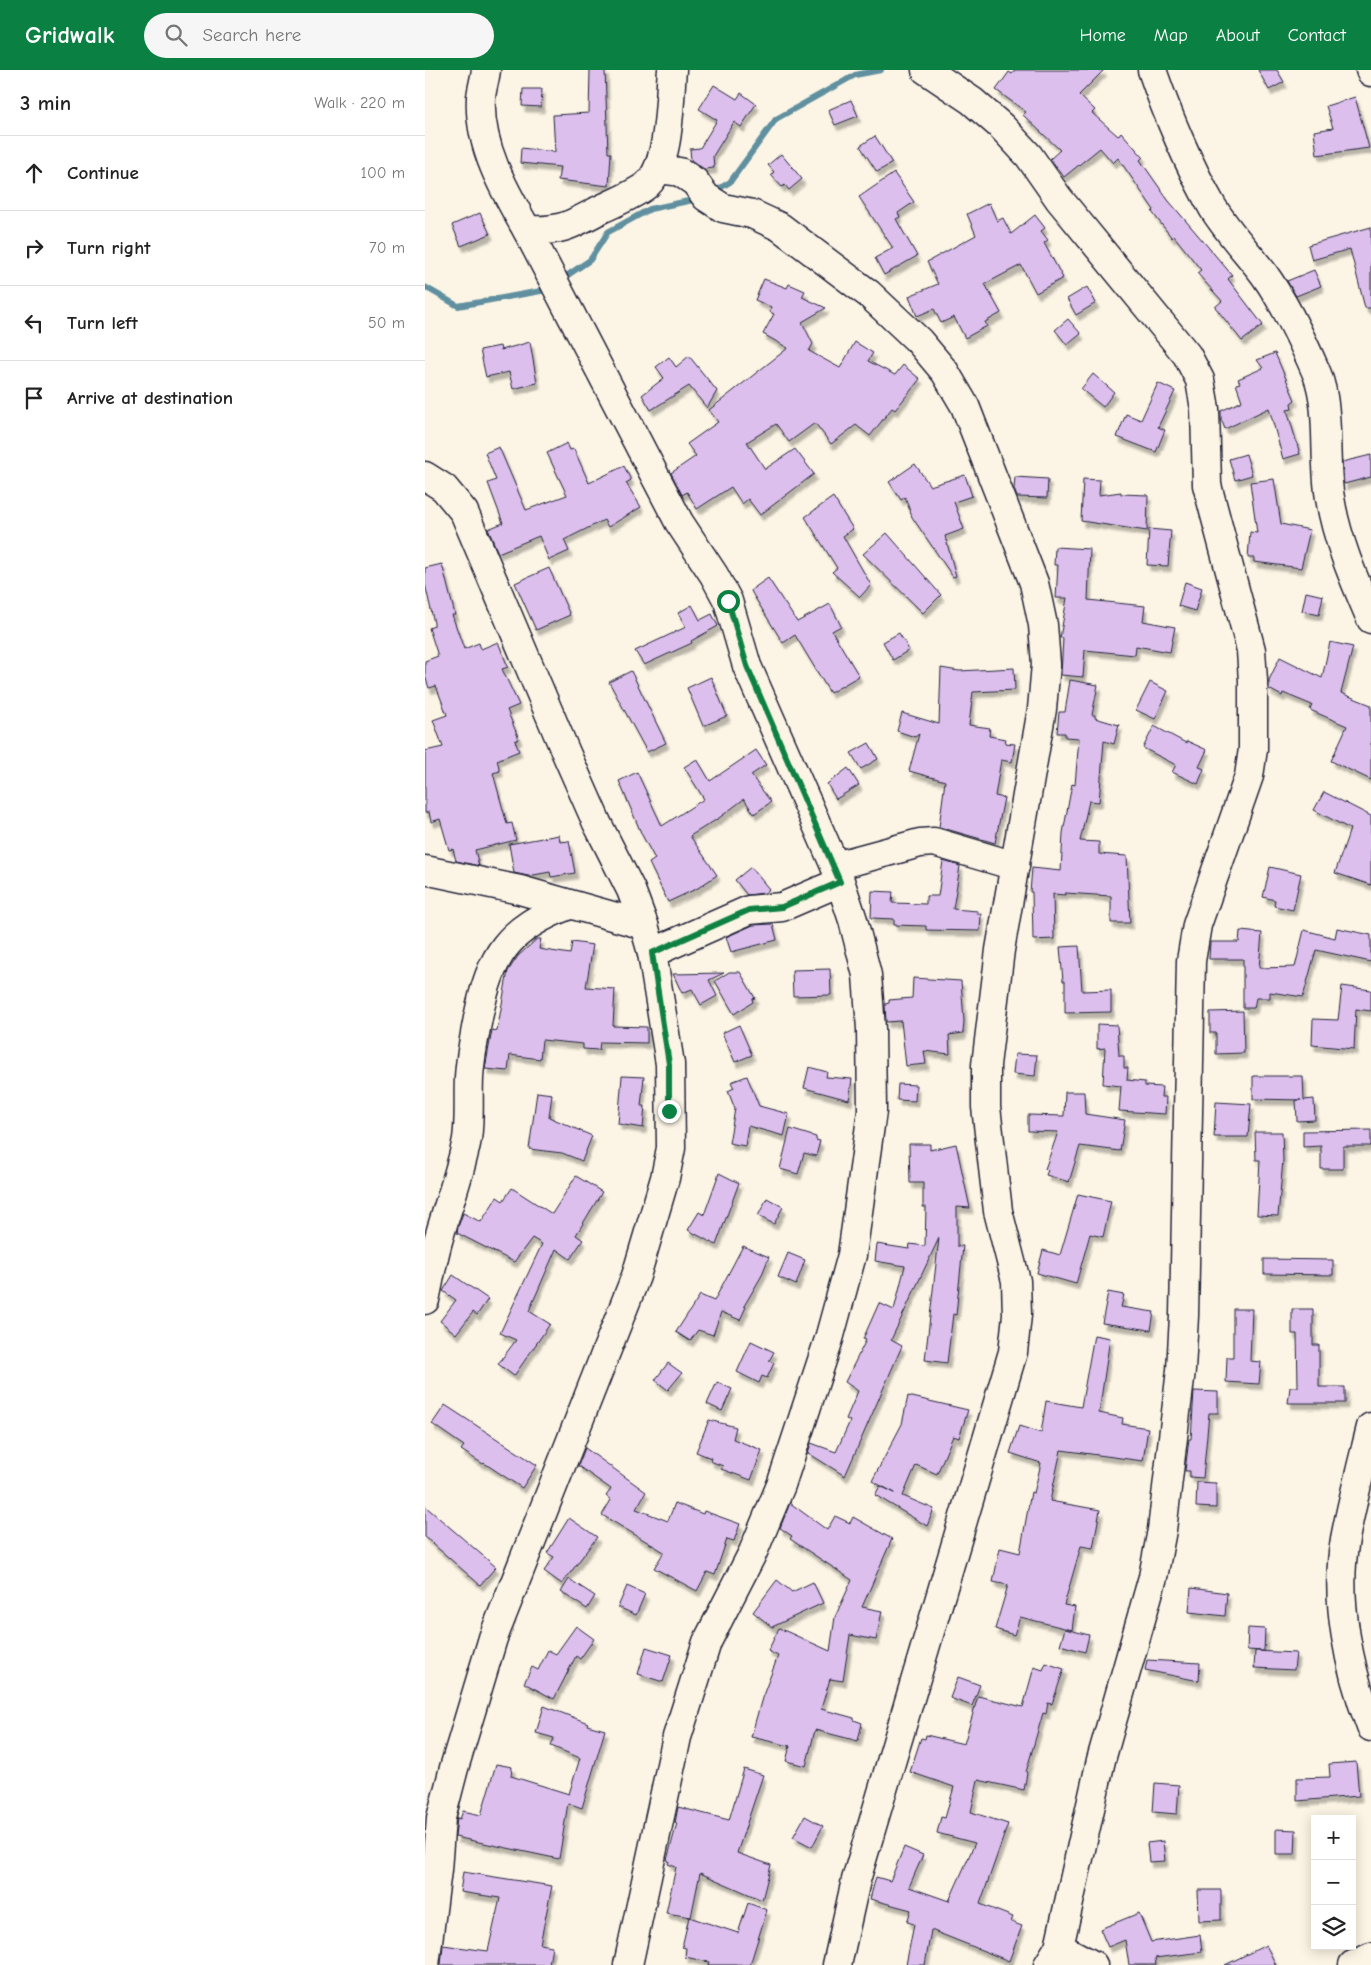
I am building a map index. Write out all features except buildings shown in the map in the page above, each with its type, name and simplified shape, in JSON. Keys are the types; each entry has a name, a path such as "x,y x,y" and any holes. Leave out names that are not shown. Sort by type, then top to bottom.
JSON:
{"street":[{"path":"486,70 481,97 483,132 500,184 527,230 679,522 714,575 728,601 747,666 837,874 853,920 867,975 871,1029 872,1111 865,1178 852,1255 829,1339 781,1485 753,1552 707,1642 680,1727 628,1965"},
{"path":"527,230 551,231 576,223 645,186 658,169 664,151 672,70"},
{"path":"926,70 972,101 1002,127 1029,156 1059,199 1187,355 1200,380 1205,409 1207,484 1251,650 1253,750 1249,776 1197,925 1191,961 1184,1316 1181,1370 1162,1530 1153,1577 1101,1760 1053,1956 1093,1965"},
{"path":"1152,70 1164,106 1213,208 1238,244 1263,274 1289,313 1318,377 1324,410 1329,497 1339,543 1371,619"},
{"path":"658,169 680,172 695,182 706,197 723,208 752,214 780,227 869,294 919,341 945,372 965,406 1034,582 1043,625 1046,664 1042,709 999,950 986,1066 986,1107 998,1211 1016,1281 1017,1315 1013,1352 856,1880 837,1965"},
{"path":"425,476 444,488 464,512 566,753 597,823 631,890 644,925 652,953 669,1064 671,1148 665,1178 636,1276 493,1638 441,1818 425,1965"},
{"path":"652,953 749,910 782,907 837,874 920,843 934,842 1015,866"},
{"path":"425,870 520,890 644,925"},
{"path":"425,1300 439,1235 458,1176 467,1138 469,1078 473,1044 490,970 504,946 519,931 540,916 569,905"},
{"path":"425,1211 439,1235"},
{"path":"1371,1427 1345,1541 1343,1582 1343,1619 1348,1658 1371,1727"},
{"path":"1353,1965 1371,1957"}],"waterway":[{"path":"712,193 730,182 776,119 855,75 881,70"},
{"path":"559,281 590,260 608,232 650,209 698,199"},
{"path":"425,287 458,306 541,291 549,287"}],"route":[{"path":"669,1111 669,1064 652,953 749,910 782,907 840,882 835,866 747,666 728,601"}]}
